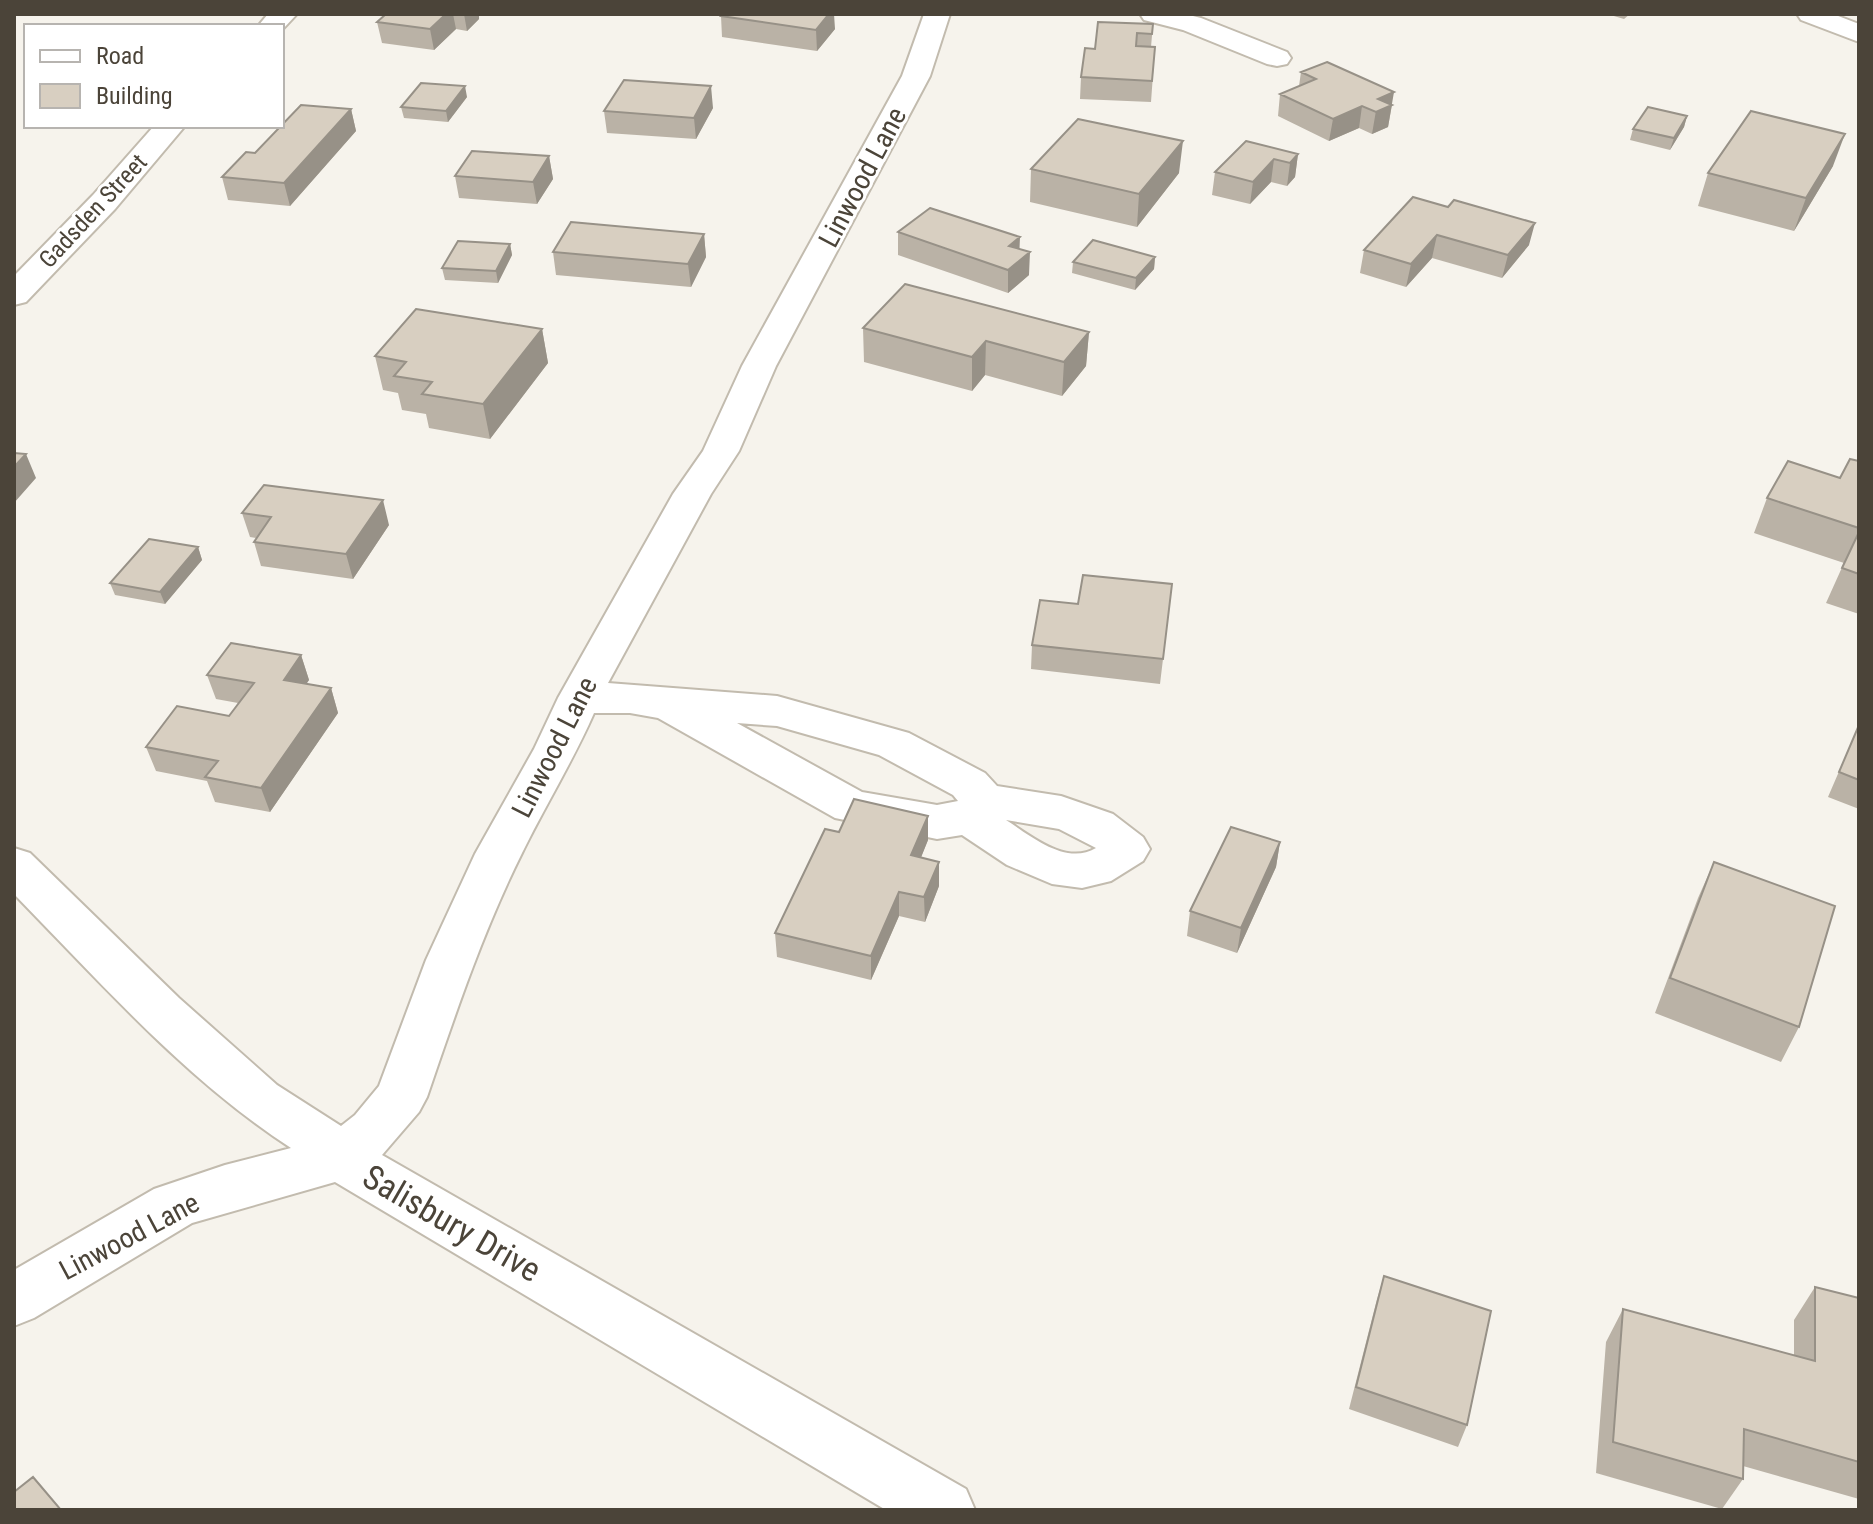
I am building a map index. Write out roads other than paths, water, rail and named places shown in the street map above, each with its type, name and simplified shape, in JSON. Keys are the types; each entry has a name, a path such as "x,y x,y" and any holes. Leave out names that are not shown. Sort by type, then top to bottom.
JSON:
{"street":[{"name":"Linwood Lane","path":"14,1300 173,1206 225,1188 340,1158 374,1131 401,1097 450,960 498,854 556,749 579,698 692,494 721,451 759,366 916,76 937,14"},
{"path":"1153,14 1192,24 1277,58"},
{"path":"1810,14 1859,34"},
{"name":"Gadsden Street","path":"14,295 104,202 168,128"},
{"path":"579,698 630,698 669,705 777,711 894,744 969,784 977,810 937,822 851,806 669,705"},
{"name":"Salisbury Drive","path":"14,865 161,1012 259,1100 317,1137 340,1158 944,1510"}]}
